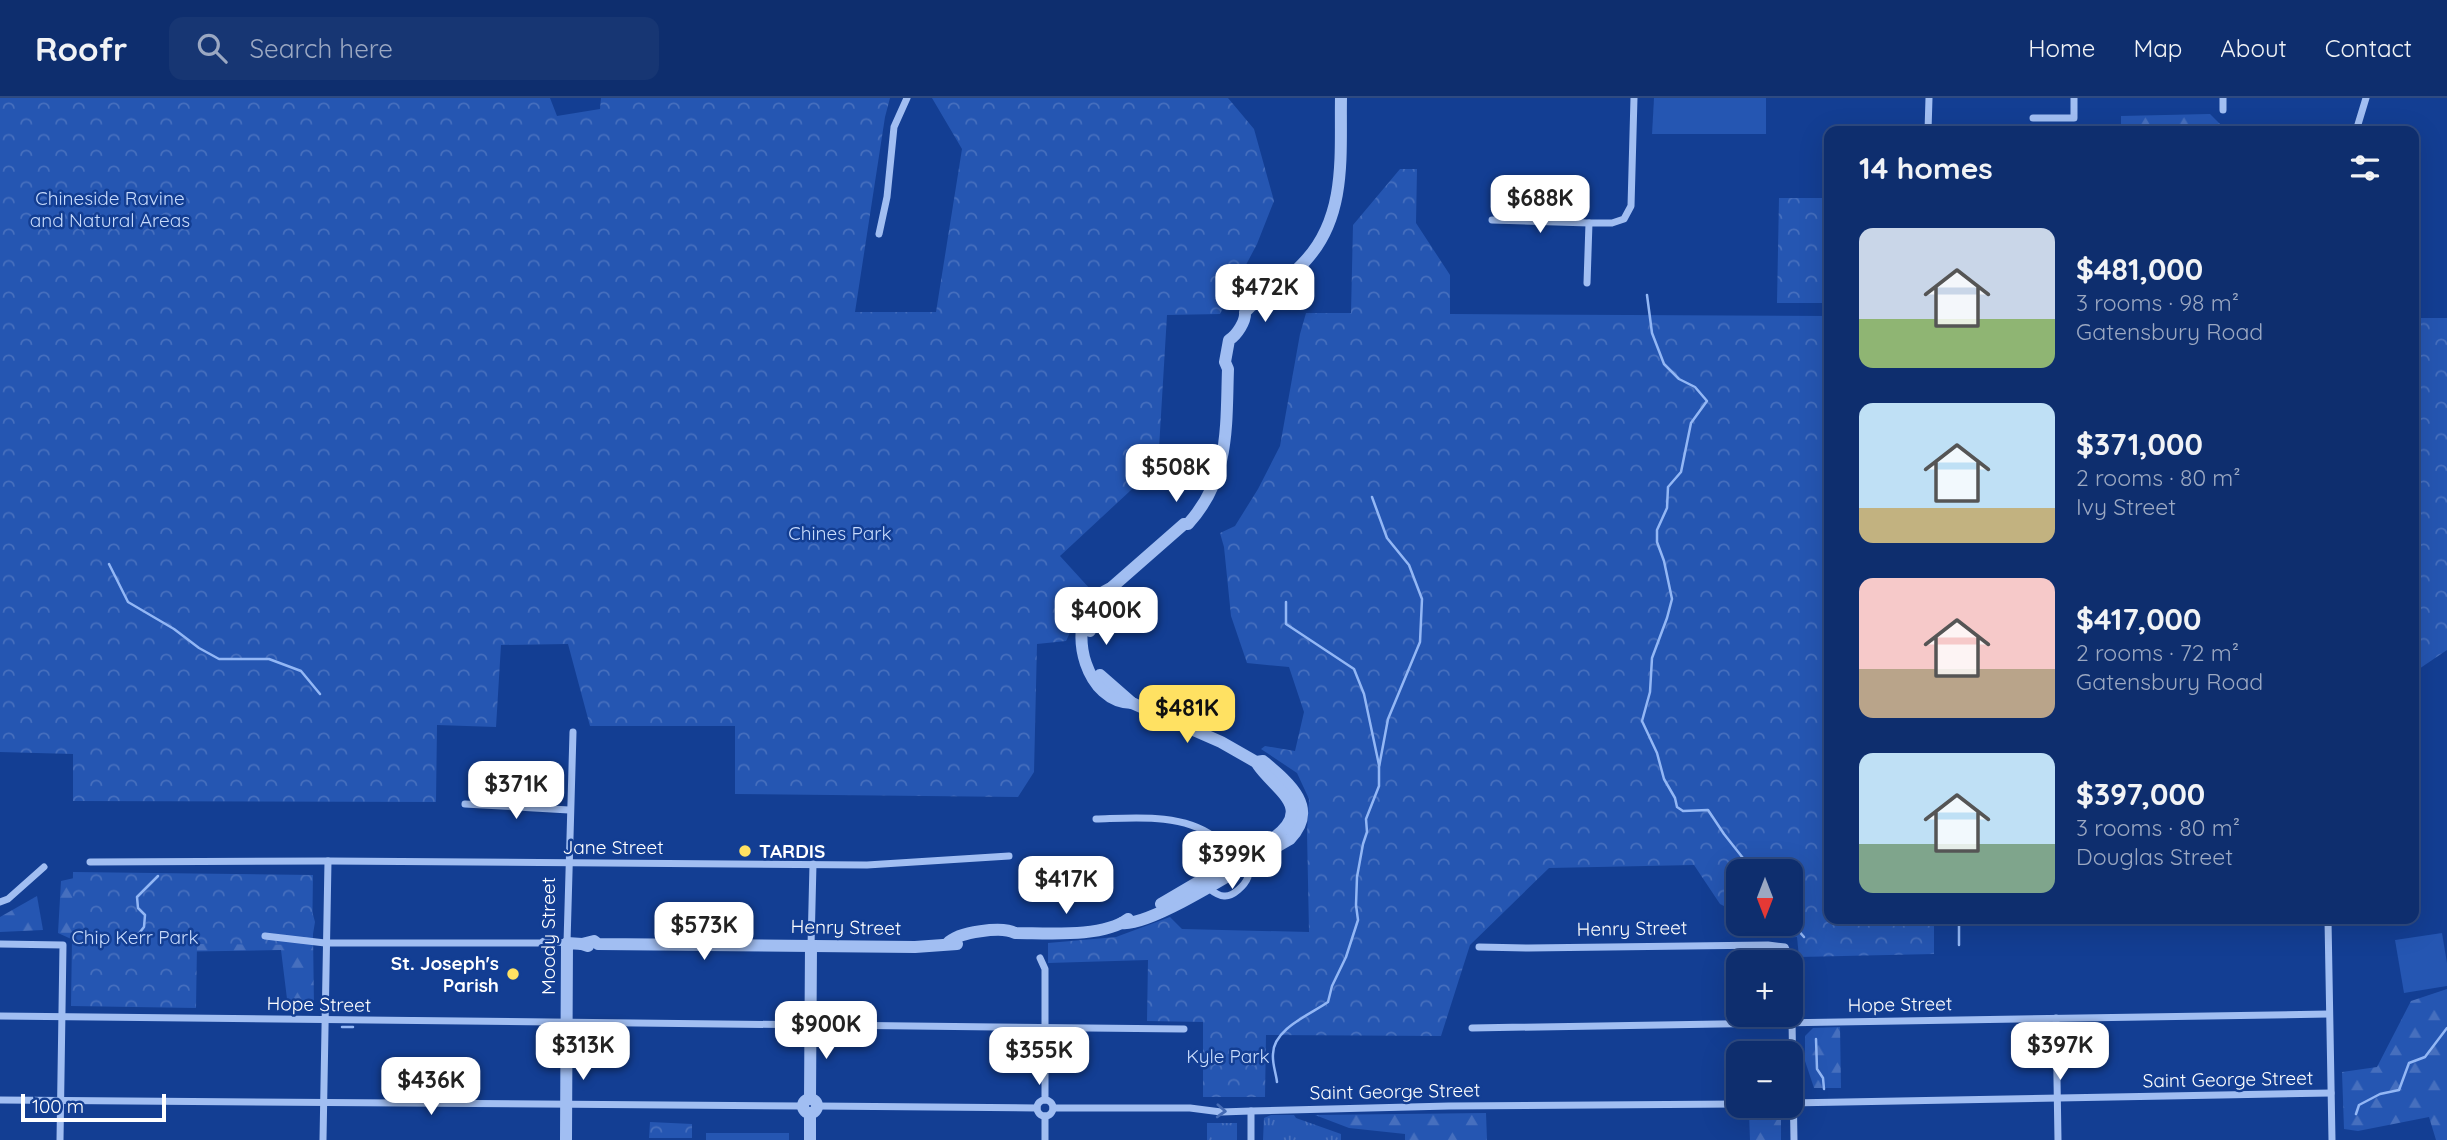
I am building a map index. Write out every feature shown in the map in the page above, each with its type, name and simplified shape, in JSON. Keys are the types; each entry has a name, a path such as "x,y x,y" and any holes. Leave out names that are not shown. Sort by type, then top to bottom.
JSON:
{"street":[{"path":"880,234 887,197 894,127 907,98"},
{"path":"1122,923 1131,924 1159,914 1207,887 1286,828 1291,818 1291,807 1286,794 1256,762 1221,742 1132,703 1122,703 1106,693 1088,672 1081,652 1086,613 1091,602 1111,588 1184,524 1184,520 1195,508 1201,506 1212,488 1223,459 1228,369 1225,362 1229,340 1235,336 1245,312 1252,305 1259,303 1308,258 1331,222 1338,189 1341,98"},
{"path":"1492,220 1612,223 1624,219 1631,206 1634,98"},
{"path":"1928,98 1928,126"},
{"path":"2033,118 2074,118 2074,98"},
{"path":"2223,98 2223,110"},
{"path":"2358,126 2366,98"},
{"path":"1587,282 1589,223"},
{"name":"Moody Street","path":"566,1140 568,862 573,732"},
{"path":"465,804 569,810"},
{"path":"1096,819 1165,819 1181,822 1213,836 1247,872 1246,882 1229,895 1218,895 1207,887"},
{"name":"Jane Street","path":"90,862 327,860 867,865 1009,856"},
{"path":"323,1140 327,860"},
{"path":"1122,923 1238,863"},
{"path":"810,1140 813,864"},
{"path":"0,902 8,899 44,867"},
{"name":"Henry Street","path":"265,936 325,943 926,947 948,943 953,938 975,933 1008,929 1015,933 1075,932 1103,929 1122,923"},
{"path":"2328,924 2332,1140"},
{"path":"0,944 63,945 60,1140"},
{"name":"Henry Street","path":"1479,947 1768,945 1785,947 1786,950"},
{"path":"1041,958 1045,969 1045,1100"},
{"name":"Hope Street","path":"1803,1021 2329,1014"},
{"name":"Hope Street","path":"0,1016 1184,1029"},
{"path":"2056,1018 2059,1140"},
{"name":"Hope Street","path":"1472,1028 1726,1022"},
{"name":"Saint George Street","path":"1803,1103 2331,1093"},
{"path":"0,1100 1037,1108"},
{"path":"1037,1108 1045,1100"},
{"path":"1037,1108 1039,1113 1050,1115 1053,1108 1050,1102 1045,1100"},
{"name":"Saint George Street","path":"1053,1108 1251,1111 1436,1106 1726,1104"},
{"path":"1251,1111 1251,1140"},
{"path":"1045,1116 1045,1140"},
{"path":"1793,1118 1794,1140"}],"green space":[{"name":"Chines Park","path":"0,98 550,98 557,116 600,109 601,98 890,98 855,312 936,312 962,149 932,98 1228,98 1254,129 1274,201 1257,244 1220,314 1167,315 1158,465 1060,556 1091,590 1066,641 1037,644 1034,772 1018,797 735,794 735,726 590,726 568,644 501,645 496,727 437,725 436,802 73,801 73,754 0,752"},
{"path":"1654,98 1766,98 1766,134 1652,134"},
{"path":"2210,114 2222,126 2121,126 2121,116"},
{"name":"Kyle Park","path":"1400,169 1417,169 1416,223 1450,275 1450,314 1824,316 1824,924 1934,924 1934,954 1803,957 1803,950 1798,950 1797,937 1778,936 1803,936 1803,859 1726,859 1726,907 1720,904 1694,865 1549,868 1470,945 1441,1036 1266,1035 1265,1097 1203,1097 1203,1022 1147,1021 1148,960 1048,963 1048,943 1116,937 1170,917 1182,929 1309,932 1309,799 1297,773 1261,749 1265,746 1295,751 1304,712 1289,667 1247,663 1231,616 1224,547 1220,533 1235,526 1280,446 1306,313 1351,313 1353,225"},
{"path":"1779,198 1824,198 1824,303 1777,303"},
{"path":"2419,318 2447,318 2447,650 2419,669"},
{"name":"Chip Kerr Park","path":"73,872 313,875 312,945 197,944 196,1008 71,1006"},
{"name":"Chip Kerr Park","path":"83,876 306,888 315,922 314,1007 288,1007 281,950 102,953 58,933 61,881"},
{"path":"37,896 43,930 0,932 0,917"},
{"path":"2442,933 2447,963 2447,986 2404,993 2395,940"},
{"path":"2447,989 2447,1140 2436,1140 2429,1117 2358,1131 2344,1129 2342,1072 2377,1067 2411,1001"},
{"path":"1840,1027 1841,1088 1814,1088 1805,1061 1805,1036 1813,1028"},
{"path":"1486,1113 1487,1140 1405,1140 1405,1134 1349,1128 1315,1115"},
{"path":"1271,1115 1294,1115 1341,1134 1341,1140 1263,1140 1264,1118"},
{"path":"1749,1118 1781,1118 1781,1140 1750,1140"},
{"path":"650,1122 692,1124 692,1138 649,1138"},
{"path":"1207,1123 1237,1123 1237,1140 1207,1140"},
{"path":"706,1133 789,1133 789,1140 706,1140"}],"waterway":[{"path":"1647,295 1652,333 1664,364 1679,379 1695,387 1707,401 1691,423 1681,472 1668,487 1667,508 1657,530 1657,542 1672,599 1652,658 1650,692 1642,721 1677,807 1683,811 1708,810 1744,859"},
{"path":"1277,1082 1273,1054 1279,1037 1303,1017 1328,1002 1332,986 1346,957 1358,920 1357,877 1367,832 1366,819 1379,786 1379,767 1388,719 1420,642 1422,599 1409,565 1387,538 1372,497"},
{"path":"109,564 128,602 174,629 199,648 219,659 269,659 301,671 320,694"},
{"path":"1286,602 1286,624 1354,669 1364,694 1379,765"},
{"path":"136,937 144,927 145,915 138,908 137,897 158,876"},
{"path":"1959,924 1959,945"},
{"path":"342,1027 353,1027"},
{"path":"540,1027 553,1028"},
{"path":"2356,1114 2359,1105 2380,1094 2399,1090 2409,1063 2425,1057 2447,1028"},
{"path":"1816,1039 1817,1069 1823,1078 1824,1089"}],"place":[{"name":"TARDIS","path":"745,851"},
{"name":"St. Joseph's Parish","path":"513,974"}],"park label":[{"name":"Chineside Ravine and Natural Areas","path":"110,209"}]}
